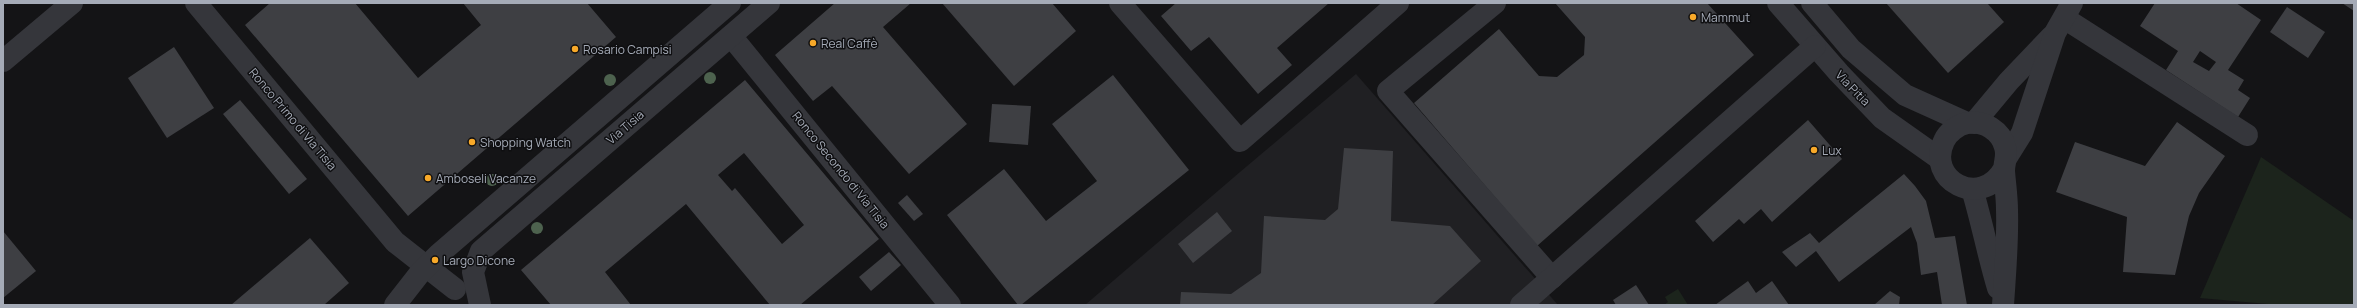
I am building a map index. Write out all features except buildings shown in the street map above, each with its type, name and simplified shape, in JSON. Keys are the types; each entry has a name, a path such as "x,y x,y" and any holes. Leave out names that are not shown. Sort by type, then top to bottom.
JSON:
{"street":[{"path":"3,61 72,3"},
{"name":"Ronco Primo di Via Tisia","path":"196,3 390,236 426,268 455,289 470,305"},
{"path":"398,301 426,268 456,240 730,3"},
{"name":"Via Tisia","path":"480,305 473,272 481,251 769,3"},
{"path":"1120,3 1240,141 1398,3"},
{"path":"1495,3 1388,91 1552,278"},
{"name":"Via Pitia","path":"1778,3 1815,46 1882,118 1940,159"},
{"path":"1812,3 1851,49 1905,95 1971,123 1994,129 2001,137 2005,163 2007,211 2002,305"},
{"path":"2064,18 2022,133 2005,163 1999,178 1982,188 1972,189 1954,183 1942,168 1940,159 1941,149 1947,136 1958,126 1971,123 2064,18"},
{"path":"2064,18 2247,135"},
{"name":"Ronco Secondo di Via Tisia","path":"731,36 950,305"},
{"path":"1521,305 1815,46"},
{"path":"1972,189 1984,226 1988,254 2002,305"},
{"path":"398,301 422,287 440,285 455,289"}],"shaded area":[{"path":"1356,74 1558,305 1085,305 1240,172"},
{"path":"2261,157 2354,221 2354,305 2279,305 2200,298"},
{"path":"1678,289 1688,305 1664,305 1668,302 1665,297"}],"place":[{"name":"Mammut","path":"1693,17"},
{"name":"Real Caffè","path":"813,43"},
{"name":"Rosario Campisi","path":"575,49"},
{"name":"Shopping Watch","path":"472,142"},
{"name":"Lux","path":"1814,150"},
{"name":"Amboseli Vacanze","path":"428,178"},
{"name":"Largo Dicone","path":"435,260"}]}
